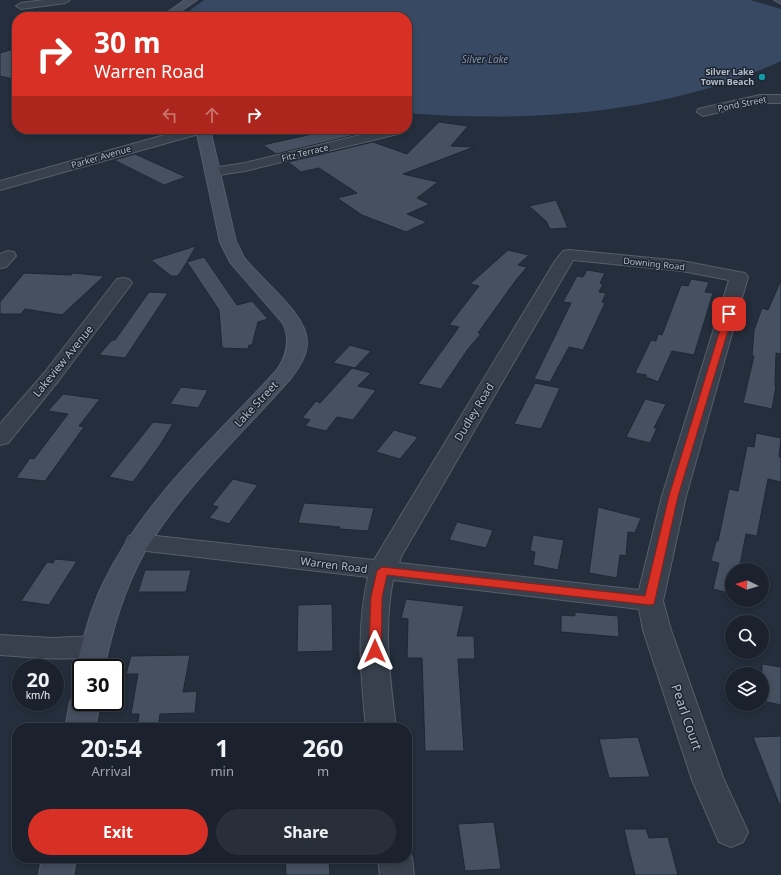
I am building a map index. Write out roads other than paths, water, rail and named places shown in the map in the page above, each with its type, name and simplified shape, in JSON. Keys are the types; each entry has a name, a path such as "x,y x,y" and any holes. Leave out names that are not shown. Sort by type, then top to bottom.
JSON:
{"street":[{"path":"18,3 65,0"},
{"path":"173,12 192,0"},
{"path":"18,3 29,12"},
{"name":"Pond Street","path":"703,112 760,99 781,99"},
{"name":"Parker Avenue","path":"0,186 184,134"},
{"name":"Lake Street","path":"93,657 108,601 116,582 151,522 184,481 284,374 293,361 298,350 297,335 291,321 252,278 232,250 226,234 203,134"},
{"name":"Fitz Terrace","path":"212,172 245,167 381,134"},
{"name":"Downing Road","path":"569,255 682,266 739,277 703,403 674,496 650,601"},
{"name":"Dudley Road","path":"380,723 376,680 375,622 376,597 382,571 393,548 559,267 569,255"},
{"name":"Lakeview Avenue","path":"0,438 52,376 123,283"},
{"name":"Warren Road","path":"138,542 650,601"},
{"name":"Pearl Court","path":"650,601 657,630 708,780 731,832"},
{"path":"0,645 53,648 93,657"},
{"path":"81,723 83,711"},
{"path":"56,875 58,863"},
{"path":"395,863 396,875"}],"water":[{"name":"Silver Lake","path":"204,0 750,0 781,9 781,61 738,79 692,93 598,111 501,117 412,113 412,12 189,11"}],"place":[{"name":"Silver Lake Town Beach","path":"762,77"}]}
